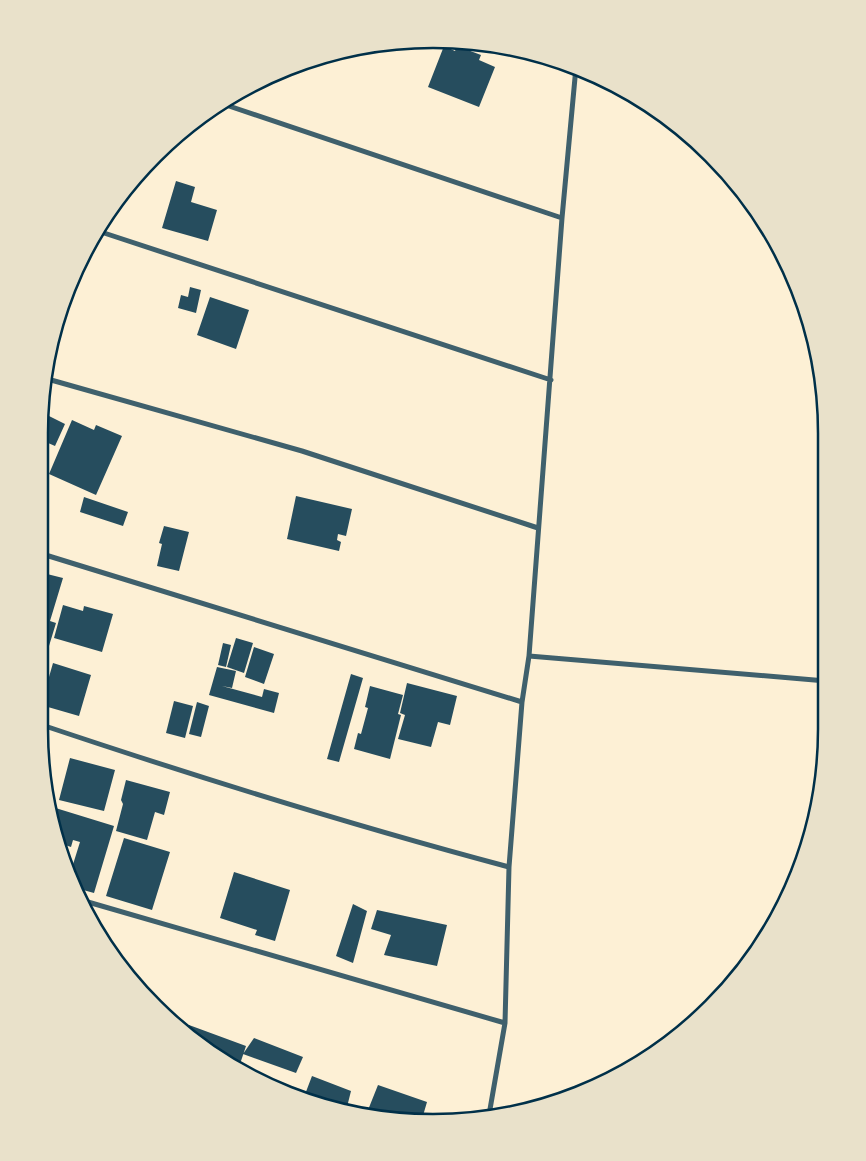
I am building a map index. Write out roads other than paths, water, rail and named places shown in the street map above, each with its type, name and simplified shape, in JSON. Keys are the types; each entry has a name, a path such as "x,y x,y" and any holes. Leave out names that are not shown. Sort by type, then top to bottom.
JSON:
{"street":[{"path":"490,1109 505,1023 509,867 522,702 529,656 562,218 575,75"},
{"path":"229,106 562,218"},
{"path":"103,233 551,380"},
{"path":"51,380 302,451 538,528"},
{"path":"48,556 522,702"},
{"path":"529,656 818,680"},
{"path":"48,727 142,759 421,843 509,867"},
{"path":"89,902 505,1023"}]}
